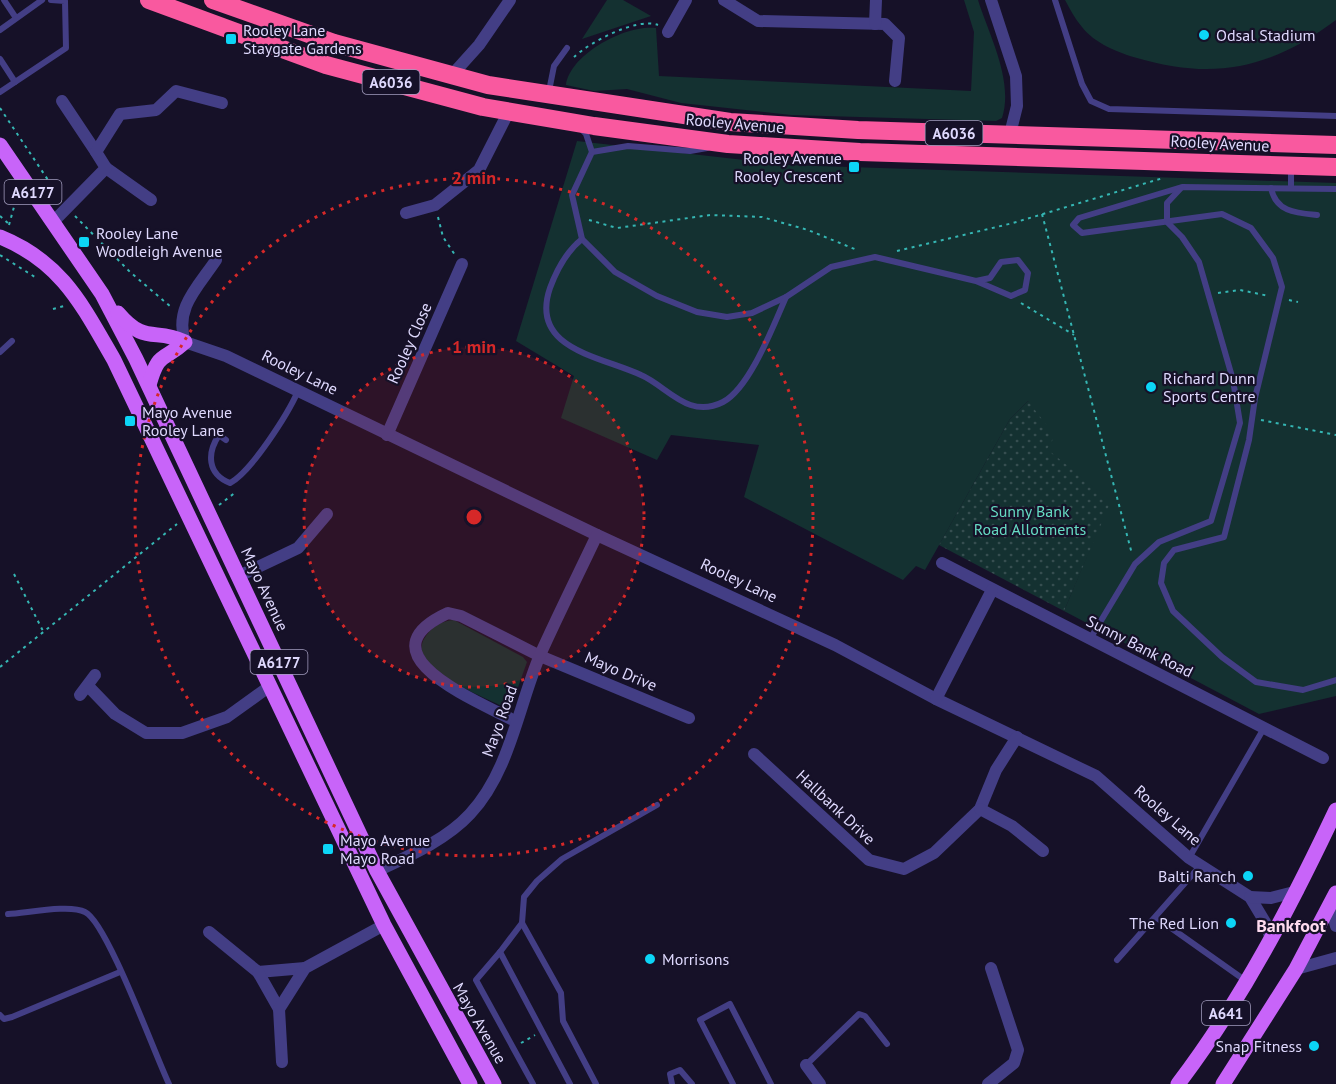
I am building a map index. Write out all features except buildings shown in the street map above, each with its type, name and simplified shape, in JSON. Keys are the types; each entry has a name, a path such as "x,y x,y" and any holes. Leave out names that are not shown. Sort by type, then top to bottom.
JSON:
{"highway":[{"name":"Rooley Avenue","path":"150,0 326,65 483,107 728,144 860,152 1336,167"},
{"name":"Rooley Avenue","path":"213,0 334,43 452,75 548,95 730,122 858,130 1336,145"}],"main road":[{"name":"A6177","path":"0,145 53,222"},
{"name":"Mayo Avenue","path":"53,222 102,294 149,385 377,871 494,1084"},
{"name":"A6177","path":"4,233 36,255 70,286 76,305 114,360 384,925 470,1084"},
{"path":"102,294 129,326 147,335 175,337 185,342 177,349 170,351 156,364 149,385"},
{"name":"A641","path":"1178,1084 1246,982 1271,939 1298,891 1336,810"},
{"name":"A641","path":"1223,1084 1296,969 1333,899"}],"street":[{"path":"452,75 479,45 510,0"},
{"path":"668,32 686,0"},
{"path":"724,0 758,21 885,24 899,38 895,81"},
{"path":"875,24 876,0"},
{"path":"992,0 1016,76 1017,106 1010,134"},
{"path":"96,152 120,114 156,110 176,91 222,103"},
{"path":"62,101 106,168 151,200"},
{"path":"406,213 435,206 479,170 509,111"},
{"path":"53,222 106,168"},
{"path":"185,342 181,328 181,315 216,260"},
{"name":"Rooley Close","path":"387,435 462,264"},
{"name":"Rooley Lane","path":"185,342 226,356 597,535 835,645 936,699 1095,776 1189,858 1250,897 1265,922 1271,939"},
{"path":"239,576 298,548 327,514"},
{"name":"Mayo Road","path":"377,871 441,837 469,815 493,780 540,656 597,535"},
{"name":"Sunny Bank Road","path":"942,563 1323,758"},
{"path":"936,699 992,590"},
{"name":"Mayo Drive","path":"515,721 433,675 417,661 414,648 417,636 434,619 448,613 461,616 540,656 689,718"},
{"path":"95,675 84,690 115,714 146,733 182,733 227,717 270,686"},
{"name":"Hallbank Drive","path":"754,754 869,860 904,869 934,853 980,809 996,770 1017,737"},
{"path":"980,809 1012,826 1043,851"},
{"path":"1250,897 1271,898 1298,891"},
{"path":"1333,899 1336,926"},
{"path":"258,972 305,968 384,925"},
{"path":"209,932 258,972 279,1009 282,1062"},
{"path":"1296,969 1336,958"},
{"path":"279,1009 305,968"},
{"path":"988,1084 1014,1063 1018,1050 991,968"},
{"path":"806,1065 820,1084"}],"lane":[{"path":"4,0 16,18"},
{"path":"0,30 42,0"},
{"path":"0,92 66,48 65,0 51,0"},
{"path":"1056,0 1082,84 1091,101 1109,109 1336,116"},
{"path":"548,95 554,66 567,48"},
{"path":"0,59 15,82"},
{"path":"574,122 586,134 592,152 572,195 582,239 615,272 657,296 697,312 727,317 752,313 786,297 831,267 875,257 976,281 1011,296 1025,290 1028,273 1018,260 1001,262 990,278 976,281"},
{"path":"592,152 628,146 690,151 728,144"},
{"path":"1291,188 1292,166"},
{"path":"1336,189 1182,187 1079,218 1073,225 1083,233 1222,214 1251,228 1273,258 1282,287 1252,418 1250,440 1224,537 1174,550 1164,563 1161,583 1173,611 1222,657 1256,682 1303,690 1336,680"},
{"path":"1090,639 1135,564 1159,542 1211,520 1240,423 1233,380 1199,262 1182,237 1167,222 1167,203 1182,187"},
{"path":"1271,188 1274,199 1281,207 1293,213 1317,215"},
{"path":"582,239 570,248 552,283 545,303 546,321 556,337 584,353 645,376 670,396 699,407 723,402 744,382 761,352 786,297"},
{"path":"0,352 12,341"},
{"path":"219,435 211,446 209,456 213,469 223,480 230,483 237,479 254,459 290,409 298,392"},
{"path":"1240,423 1252,418"},
{"path":"212,430 226,440"},
{"path":"1189,858 1264,728"},
{"path":"532,1084 476,980 501,952 522,923 524,897 537,881 562,860 657,805"},
{"path":"1118,960 1200,866"},
{"path":"8,914 75,910 89,914 98,924 169,1084"},
{"path":"1157,918 1246,982"},
{"path":"522,923 561,993 562,1021 596,1084"},
{"path":"501,952 570,1084"},
{"path":"0,1016 4,1019 12,1017 120,972"},
{"path":"733,1084 700,1020 730,1004 771,1084"},
{"path":"806,1065 859,1014 865,1016 887,1044"},
{"path":"672,1084 670,1074 680,1070 692,1084"}],"path":[{"path":"571,61 601,38 633,27 648,23 656,24 668,32"},
{"path":"0,108 67,208 130,272 181,315"},
{"path":"4,233 18,190 43,174"},
{"path":"577,217 617,228 710,215 762,217 807,230 875,257 1042,214 1163,178"},
{"path":"435,206 443,237 462,264"},
{"path":"1042,214 1135,564"},
{"path":"0,216 4,233"},
{"path":"0,255 43,282"},
{"path":"1209,295 1240,290 1298,302"},
{"path":"1011,296 1030,310 1074,335"},
{"path":"60,297 76,305"},
{"path":"53,309 76,305"},
{"path":"1252,418 1336,435"},
{"path":"0,667 188,515"},
{"path":"14,574 43,631"}],"green space":[{"path":"607,0 623,0 651,16 582,39"},
{"path":"964,0 978,0 999,58 1005,89 1005,104 1002,118 996,121 791,115 681,103 627,89 594,91 566,85 570,73 578,62 601,43 630,31 656,28 659,76 971,91 974,32"},
{"name":"Odsal Stadium","path":"1065,0 1336,0 1336,20 1289,49 1265,59 1242,66 1192,69 1137,58 1107,47 1087,33"},
{"path":"577,141 788,165 1336,183 1336,696 1259,714 1064,611 1110,501 1046,449 1028,401 1010,419 925,570 916,566 903,580 744,497 759,445 671,435 657,460 561,418 574,376 516,341"},
{"name":"Sunny Bank Road Allotments","path":"1028,401 1055,436 1047,449 1111,501 1064,611 939,545 1010,419"},
{"path":"454,620 523,657 527,662 511,707 506,708 451,681 427,661 422,650 424,639 437,625"}],"place":[{"name":"Odsal Stadium","path":"1204,35"},
{"name":"Rooley Lane Staygate Gardens","path":"231,39"},
{"name":"Rooley Avenue Rooley Crescent","path":"854,167"},
{"name":"Rooley Lane Woodleigh Avenue","path":"84,242"},
{"name":"Richard Dunn Sports Centre","path":"1151,387"},
{"name":"Mayo Avenue Rooley Lane","path":"130,421"},
{"name":"Mayo Avenue Mayo Road","path":"328,849"},
{"name":"Balti Ranch","path":"1248,876"},
{"name":"The Red Lion","path":"1231,923"},
{"name":"Morrisons","path":"650,959"},
{"name":"Snap Fitness","path":"1314,1046"}],"district":[{"name":"Bankfoot","path":"1291,925"}]}
